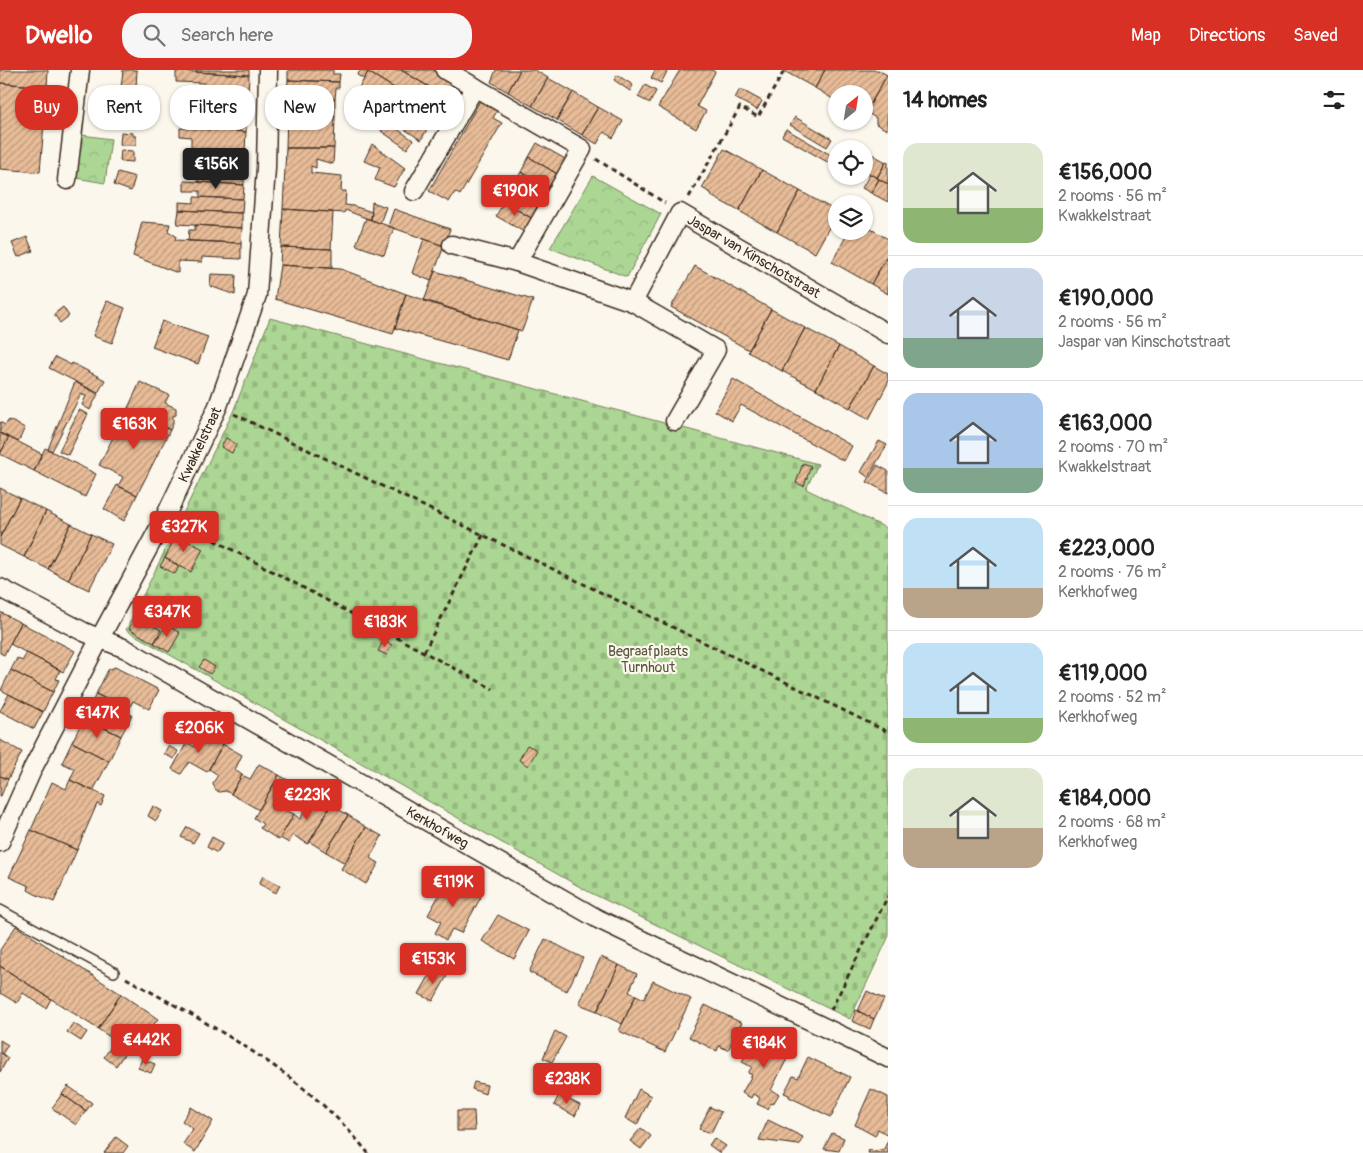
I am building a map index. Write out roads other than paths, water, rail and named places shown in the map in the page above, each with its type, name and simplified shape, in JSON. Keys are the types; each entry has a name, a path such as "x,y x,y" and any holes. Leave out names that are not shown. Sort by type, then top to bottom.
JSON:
{"street":[{"path":"67,180 80,70"},
{"name":"Kwakkelstraat","path":"0,842 33,768 166,515 218,406 258,295 266,168 268,70"},
{"path":"445,70 582,149 517,262"},
{"path":"414,191 470,85"},
{"name":"Jaspar van Kinschotstraat","path":"633,302 680,213 888,334"},
{"path":"452,245 517,262 633,302 716,350 675,421"},
{"name":"Kerkhofweg","path":"0,588 84,632 126,649 598,919 888,1058"}],"lane":[{"path":"0,910 114,972"}],"park label":[{"name":"Begraafplaats Turnhout","path":"648,660"}]}
